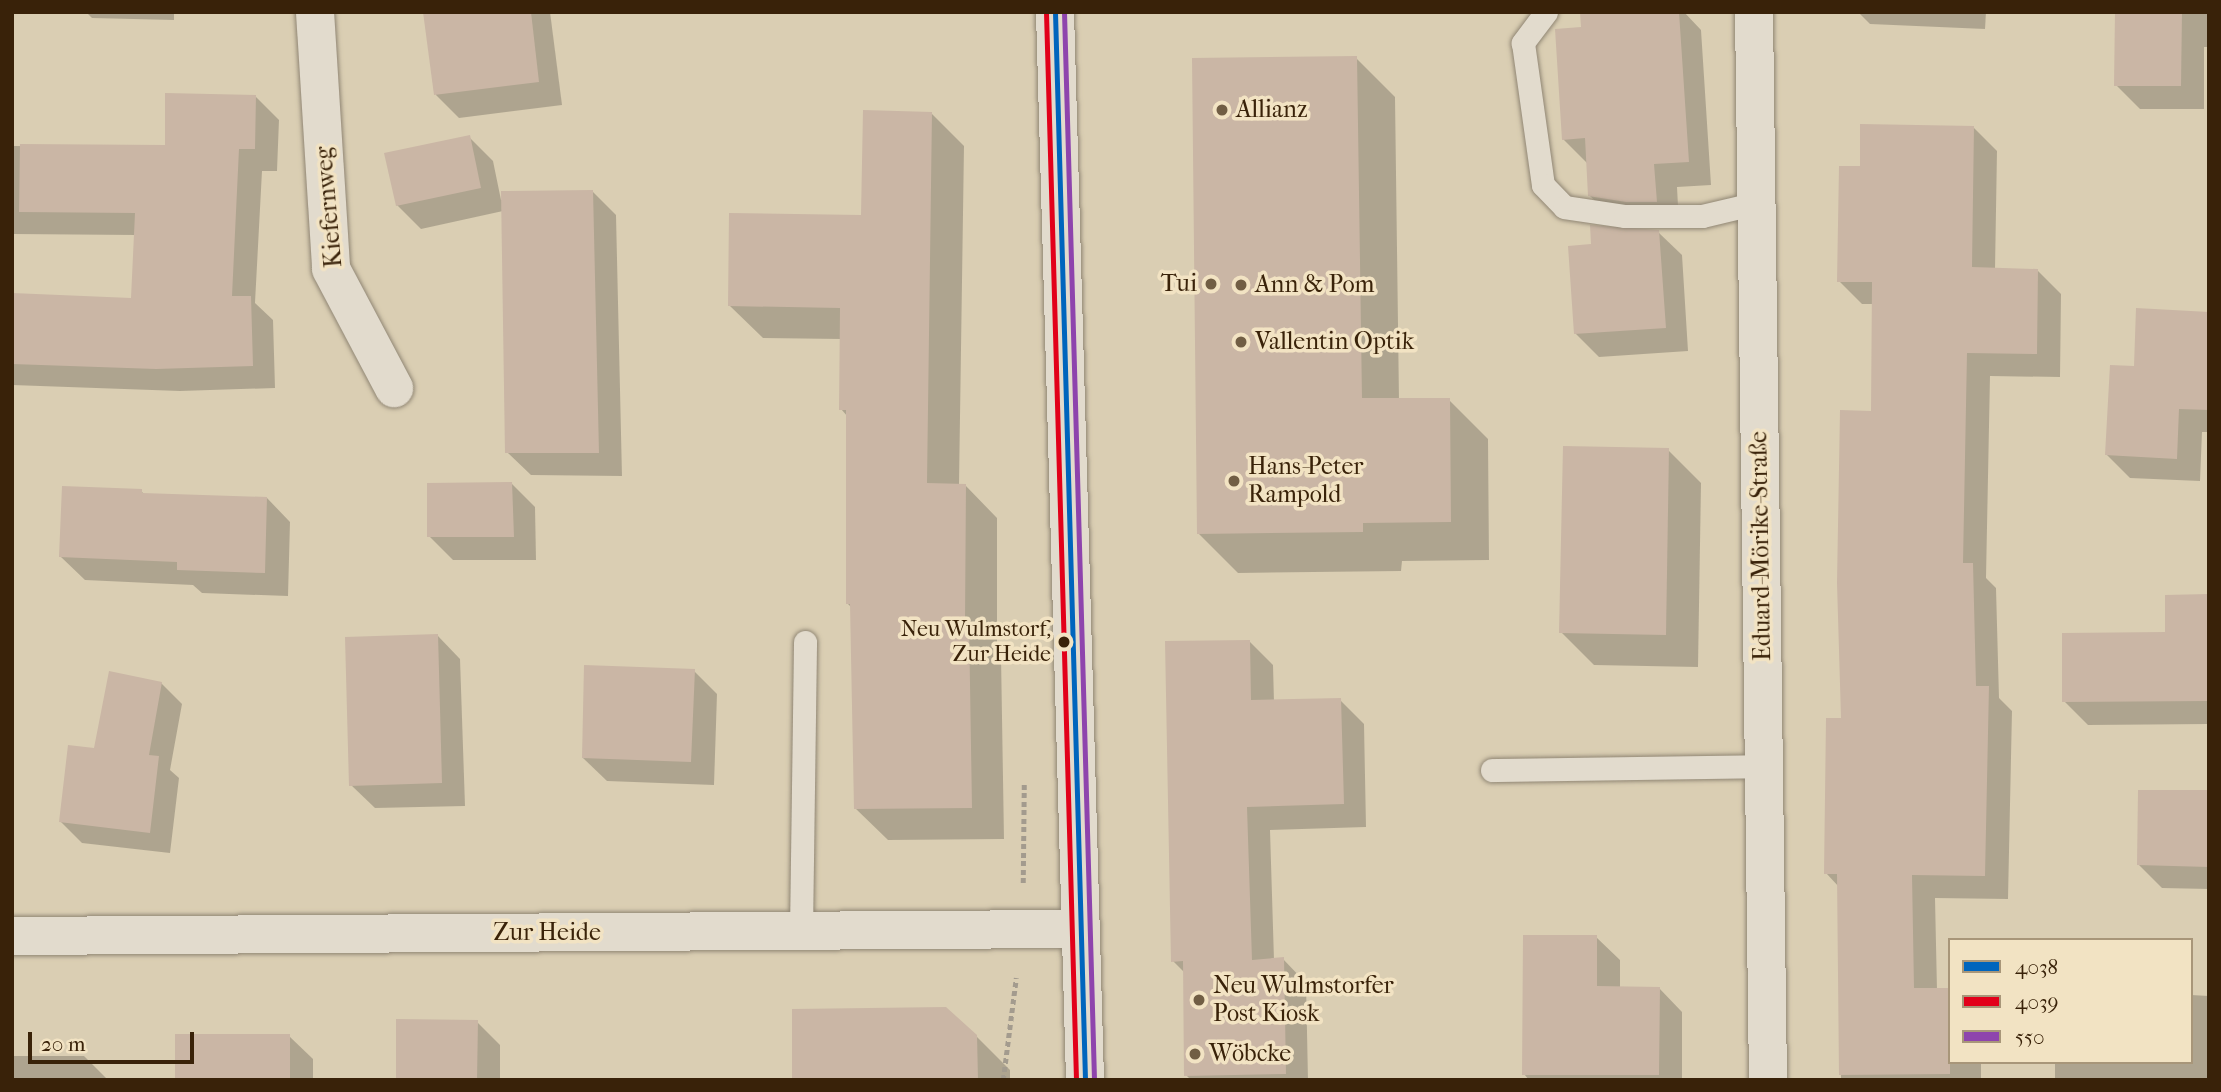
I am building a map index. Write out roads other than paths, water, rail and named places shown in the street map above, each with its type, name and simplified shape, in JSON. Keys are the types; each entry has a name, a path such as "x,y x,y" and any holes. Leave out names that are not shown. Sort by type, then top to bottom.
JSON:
{"street":[{"name":"Kiefernweg","path":"315,12 331,269 394,388"},
{"path":"1055,12 1084,1080"},
{"name":"Eduard-Mörike-Straße","path":"1754,12 1768,1080"},
{"name":"Zur Heide","path":"12,936 1081,929"}],"lane":[{"path":"1546,12 1523,43 1543,185 1564,207 1625,216 1702,216 1756,203"},
{"path":"801,931 805,642"},
{"path":"1492,770 1764,766"}],"place":[{"name":"Allianz","path":"1222,110"},
{"name":"Tui","path":"1211,284"},
{"name":"Ann & Pom","path":"1241,285"},
{"name":"Vallentin Optik","path":"1241,342"},
{"name":"Hans-Peter Rampold","path":"1234,481"},
{"name":"Neu Wulmstorf, Zur Heide","path":"1064,642"},
{"name":"Neu Wulmstorfer Post Kiosk","path":"1199,1000"},
{"name":"Wöbcke","path":"1195,1054"}]}
